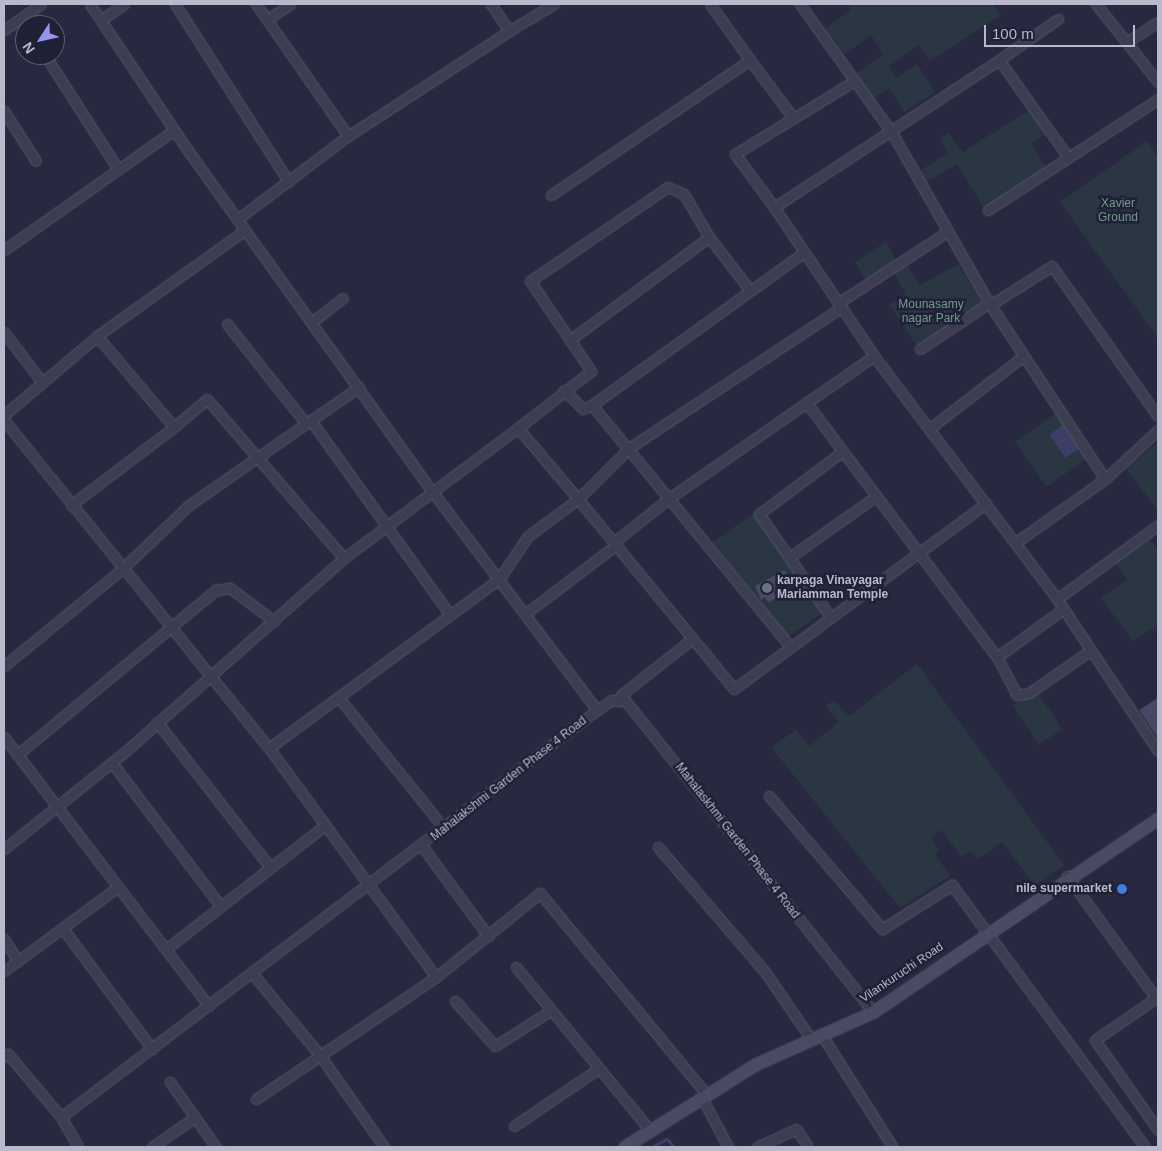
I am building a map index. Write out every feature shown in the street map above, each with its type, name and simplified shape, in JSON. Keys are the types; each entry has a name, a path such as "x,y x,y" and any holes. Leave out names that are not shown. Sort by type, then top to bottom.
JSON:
{"main road":[{"name":"Vilankuruchi Road","path":"624,1147 756,1064 873,1012 1068,876 1158,818"}],"street":[{"path":"29,15 41,4"},
{"name":"Mahalakshmi Garden Phase 4 Road","path":"62,1117 367,888 597,710 431,490 245,230 239,218 174,130 90,4"},
{"path":"101,20 124,4"},
{"path":"175,4 290,182"},
{"path":"256,4 348,136"},
{"path":"268,19 290,4"},
{"path":"491,4 509,31"},
{"path":"239,218 290,182 348,136 509,31 554,4"},
{"path":"710,4 793,118"},
{"path":"800,4 892,134 989,304 1022,357 1105,479"},
{"path":"1096,4 1158,82"},
{"path":"774,206 892,134 1058,19"},
{"path":"1127,42 1158,22"},
{"path":"551,195 750,60"},
{"path":"999,60 1068,158"},
{"path":"51,65 118,169"},
{"path":"854,81 735,154 774,206 874,356 1057,599 1158,751"},
{"path":"988,210 1158,99"},
{"path":"4,111 36,161"},
{"path":"4,250 174,130"},
{"path":"4,848 58,808 112,763 344,558 431,490 518,428 564,390 591,371 530,281 668,187 684,194 709,237 748,289"},
{"path":"4,415 41,381 97,336 245,230"},
{"path":"269,748 499,579 528,536 578,499 629,448 947,232"},
{"path":"570,340 709,237"},
{"path":"564,390 583,409 592,405 748,289 804,252"},
{"path":"920,349 1052,266 1158,416"},
{"path":"312,322 343,298"},
{"path":"227,324 303,420 312,422 384,526 450,615"},
{"path":"4,332 41,381"},
{"path":"97,336 174,427"},
{"path":"525,614 668,499 874,356"},
{"path":"928,428 1022,357"},
{"path":"4,666 122,569 189,505 259,454 312,422 359,387"},
{"path":"71,505 174,427 207,399 259,454 344,558"},
{"path":"806,402 997,657 1017,695 1029,693 1091,650"},
{"path":"592,405 789,645"},
{"path":"4,420 122,569 170,624 210,678 269,748 367,888 436,977"},
{"path":"518,428 734,689 829,615 986,503"},
{"path":"1015,543 1105,479 1158,430"},
{"path":"829,615 759,514 842,452"},
{"path":"790,557 876,496"},
{"path":"1057,599 1158,525"},
{"path":"17,755 170,624 223,587 274,621"},
{"path":"997,657 1063,610"},
{"path":"597,710 612,700 620,701 621,695 692,638"},
{"name":"Mahalaskhmi Garden Phase 4 Road","path":"621,695 873,1012"},
{"path":"339,698 444,828"},
{"path":"157,722 269,866"},
{"path":"4,737 209,1006"},
{"path":"112,763 220,904"},
{"path":"769,796 882,928 952,885 988,931 1145,1147"},
{"path":"166,949 220,904 324,826"},
{"path":"422,846 488,936"},
{"path":"658,847 765,972 816,1037 892,1146"},
{"path":"1068,876 1157,999 1094,1040 1158,1130"},
{"path":"4,972 64,930 118,887"},
{"path":"256,1099 318,1054 436,977 540,893 705,1096 728,1147"},
{"path":"64,930 152,1049"},
{"path":"4,939 18,961"},
{"path":"516,967 550,1011 650,1130"},
{"path":"252,974 318,1054 384,1147"},
{"path":"455,1001 494,1046 550,1011"},
{"path":"5,1053 62,1117 78,1147"},
{"path":"514,1126 598,1069"},
{"path":"170,1082 216,1147"},
{"path":"152,1147 195,1117"},
{"path":"757,1147 792,1129 807,1145"}],"green space":[{"path":"847,4 992,4 1001,15 930,61 918,45 889,66 896,78 917,64 935,92 904,112 889,88 873,99 856,74 883,54 871,35 844,55 825,29 851,9"},
{"path":"1032,108 1047,133 1031,143 1047,169 985,210 957,164 925,183 918,172 948,153 940,138 948,133 963,152"},
{"name":"Xavier Ground","path":"1147,141 1158,157 1158,338 1060,202"},
{"name":"Mounasamy nagar Park","path":"886,242 896,260 902,256 920,285 958,264 987,311 921,352 889,304 906,294 893,272 870,286 855,262"},
{"path":"1056,413 1088,458 1047,487 1015,442"},
{"path":"1158,442 1158,511 1126,468"},
{"path":"754,513 823,612 788,637 713,542"},
{"path":"1150,539 1158,551 1158,625 1133,641 1101,598 1127,580 1116,564"},
{"path":"917,664 1064,865 1035,886 1002,842 978,859 970,851 962,857 941,830 931,838 940,851 935,854 950,876 900,908 771,747 796,730 809,746 839,722 826,706 834,700 849,716"},
{"path":"1036,690 1062,729 1039,745 1013,706"}],"water":[{"path":"1063,425 1079,448 1065,458 1049,435"}],"building":[{"name":"karpaga Vinayagar Mariamman Temple","path":"784,570 790,578 773,591 777,597 769,603 764,597 761,600 755,586"},
{"path":"1158,698 1158,738 1139,710"}],"waterway":[{"path":"651,1147 667,1139 674,1147"}],"place":[{"name":"karpaga Vinayagar Mariamman Temple","path":"767,588"},
{"name":"nile supermarket","path":"1122,889"}]}
